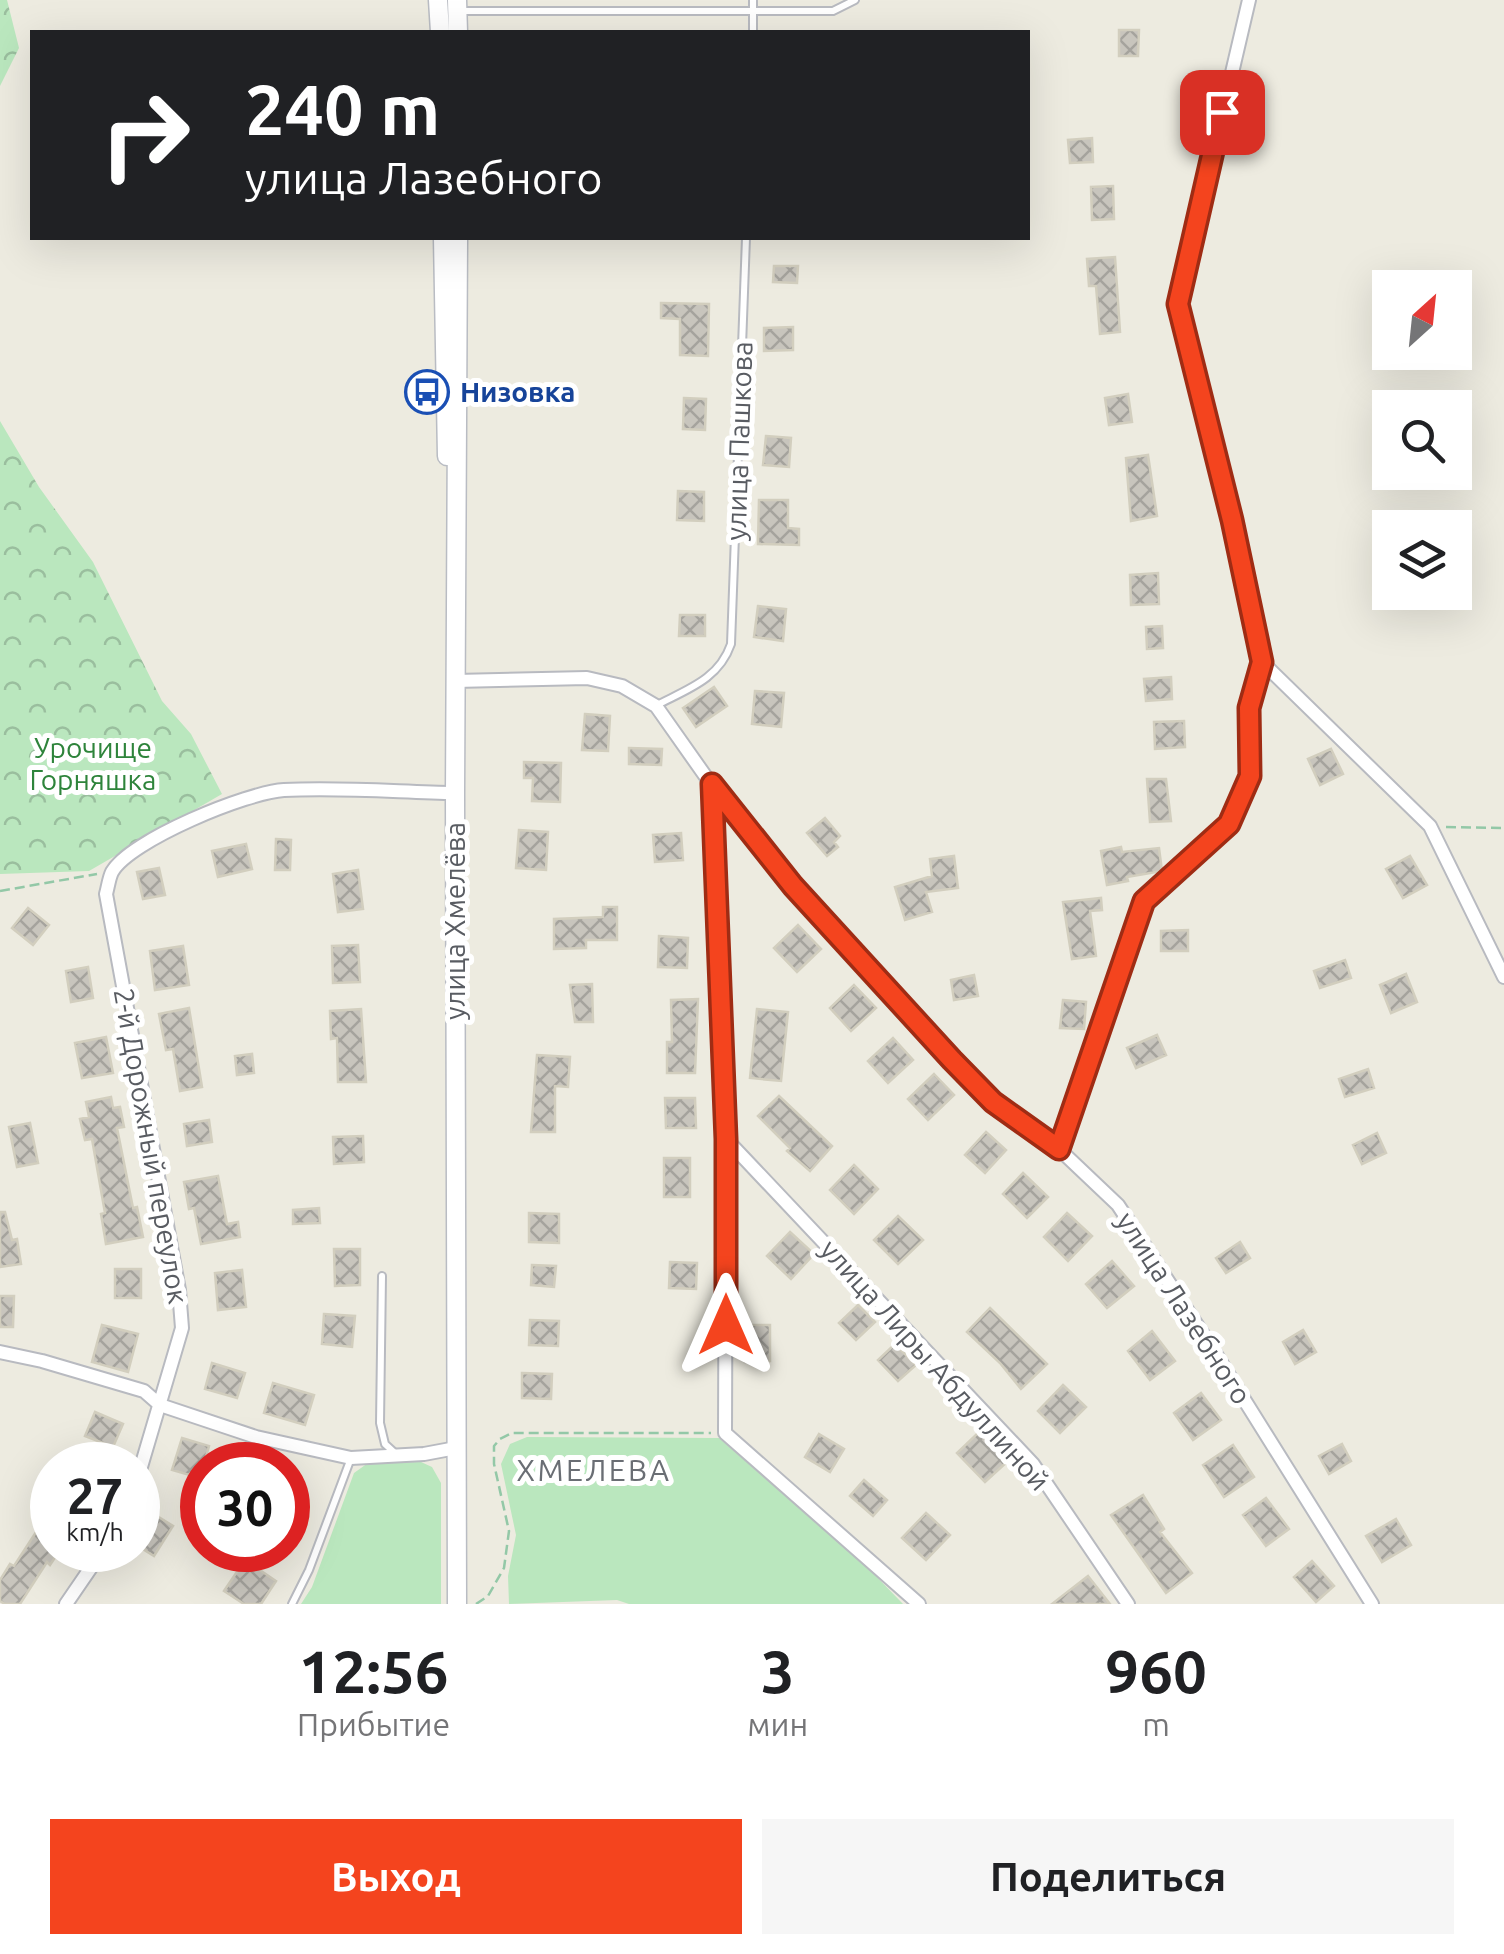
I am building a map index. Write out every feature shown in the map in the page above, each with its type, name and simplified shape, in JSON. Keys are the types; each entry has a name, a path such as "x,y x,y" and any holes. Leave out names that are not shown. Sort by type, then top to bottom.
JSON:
{"main road":[{"path":"438,0 440,30"},
{"path":"457,4 458,30"},
{"path":"443,240 450,595 456,681"},
{"name":"улица Хмелёва","path":"457,1604 458,240"}],"street":[{"path":"1059,1149 1144,901 1229,824 1250,776 1249,708 1262,662 1232,520 1178,304 1249,0"},
{"path":"1262,662 1430,826 1504,976"},
{"name":"улица Лазебного","path":"456,681 587,678 622,686 656,706 793,886 952,1060 993,1102 1059,1149 1118,1206 1372,1604"},
{"path":"712,784 726,1139 725,1433 920,1604"},
{"path":"113,870 140,847 255,794 284,790 455,793"},
{"name":"2-й Дорожный переулок","path":"113,870 106,894 179,1290 182,1328 149,1442"},
{"name":"улица Лиры Абдуллиной","path":"726,1139 1033,1464 1128,1604"},
{"path":"0,1352 144,1390 160,1405 256,1437 352,1458 456,1448"},
{"path":"66,1604 88,1572"}],"lane":[{"path":"753,30 754,0"},
{"path":"457,4 754,13 834,10 856,0"},
{"name":"улица Пашкова","path":"656,706 709,678 724,664 732,644 746,240"},
{"path":"382,1276 380,1423 385,1444 398,1456"},
{"path":"292,1604 352,1458"}],"path":[{"path":"1430,826 1504,828"},
{"path":"0,891 113,870"},
{"path":"476,1604 488,1596 504,1568 508,1531 494,1464 494,1446 500,1438 512,1433 725,1433"}],"green space":[{"path":"0,0 7,0 19,48 0,86"},
{"name":"Урочище Горняшка","path":"0,421 39,487 93,562 162,701 191,734 222,794 89,871 0,874"},
{"path":"527,1437 719,1438 870,1570 903,1604 629,1604 617,1600 509,1604 508,1576 516,1535 501,1464 510,1444"},
{"path":"421,1462 432,1467 441,1483 441,1604 301,1604 312,1587 354,1473 368,1463"}],"building":[{"path":"1119,30 1139,30 1138,56 1119,56"},
{"path":"1092,138 1093,162 1070,163 1068,140"},
{"path":"1113,186 1114,219 1092,220 1091,187"},
{"path":"1115,257 1120,332 1100,334 1096,286 1089,286 1087,259"},
{"path":"774,266 798,266 797,283 773,282"},
{"path":"661,303 709,304 708,356 680,355 680,319 661,318"},
{"path":"793,327 793,350 764,351 764,328"},
{"path":"1128,394 1132,422 1109,425 1105,398"},
{"path":"684,398 706,399 705,430 683,429"},
{"path":"766,436 791,438 789,467 763,465"},
{"path":"1148,455 1157,516 1131,521 1126,458"},
{"path":"678,491 704,492 704,521 677,520"},
{"path":"759,500 788,500 788,528 799,529 799,545 758,544"},
{"path":"1158,573 1159,604 1131,605 1130,575"},
{"path":"758,606 786,609 783,641 754,637"},
{"path":"680,615 705,615 705,636 679,636"},
{"path":"1162,626 1163,648 1147,649 1146,627"},
{"path":"1171,677 1172,699 1146,701 1144,679"},
{"path":"714,687 727,706 696,727 683,708"},
{"path":"755,691 784,693 781,727 752,724"},
{"path":"585,714 610,716 608,751 582,750"},
{"path":"1184,721 1185,747 1155,749 1154,722"},
{"path":"629,748 662,749 661,765 629,764"},
{"path":"1331,749 1343,774 1320,785 1308,759"},
{"path":"524,762 561,763 560,802 532,801 533,778 524,778"},
{"path":"1147,779 1166,779 1171,821 1150,822"},
{"path":"825,818 840,836 834,842 838,847 827,856 807,833"},
{"path":"519,830 548,832 546,870 516,868"},
{"path":"681,833 683,860 655,862 653,835"},
{"path":"276,839 291,840 290,870 275,870"},
{"path":"246,844 252,869 218,877 212,851"},
{"path":"1121,847 1122,852 1159,848 1162,871 1107,885 1101,851"},
{"path":"954,856 958,888 926,892 932,912 905,920 895,887 932,876 930,859"},
{"path":"1410,856 1427,885 1403,898 1386,869"},
{"path":"159,868 165,895 143,899 137,872"},
{"path":"358,870 363,909 338,912 333,874"},
{"path":"1101,898 1102,910 1090,911 1096,956 1072,959 1063,902"},
{"path":"603,907 617,907 617,940 586,940 586,948 554,949 554,919 603,917"},
{"path":"28,908 49,925 33,945 12,928"},
{"path":"798,925 821,949 797,972 774,948"},
{"path":"1188,930 1188,951 1161,951 1161,931"},
{"path":"659,936 688,938 687,968 658,967"},
{"path":"358,945 360,982 333,983 332,946"},
{"path":"183,946 189,985 155,990 150,951"},
{"path":"1345,960 1351,978 1320,988 1314,971"},
{"path":"88,967 93,998 71,1002 66,971"},
{"path":"1406,974 1417,1002 1391,1013 1380,985"},
{"path":"974,975 978,996 954,1000 951,980"},
{"path":"592,984 593,1022 575,1022 570,985"},
{"path":"854,985 876,1008 851,1031 830,1008"},
{"path":"698,999 695,1073 667,1073 667,1042 672,1042 671,1000"},
{"path":"1063,1000 1086,1002 1084,1029 1060,1028"},
{"path":"189,1008 202,1087 180,1091 173,1049 166,1050 159,1014"},
{"path":"361,1009 366,1082 338,1082 337,1038 331,1039 330,1011"},
{"path":"757,1009 788,1012 781,1081 750,1078"},
{"path":"1157,1035 1166,1055 1136,1068 1127,1048"},
{"path":"106,1037 113,1073 82,1078 75,1043"},
{"path":"893,1038 913,1060 888,1083 868,1061"},
{"path":"252,1054 254,1073 237,1075 235,1056"},
{"path":"537,1055 570,1057 568,1087 555,1086 555,1132 531,1132"},
{"path":"1368,1069 1374,1088 1345,1097 1339,1079"},
{"path":"934,1074 954,1095 928,1120 908,1099"},
{"path":"779,1096 832,1146 810,1171 758,1116"},
{"path":"111,1097 113,1108 120,1107 124,1127 117,1128 143,1237 106,1244 101,1214 105,1213 92,1139 85,1140 80,1119 89,1117 86,1102"},
{"path":"665,1098 695,1098 696,1128 666,1128"},
{"path":"209,1120 212,1142 187,1146 184,1124"},
{"path":"30,1123 38,1163 17,1167 9,1127"},
{"path":"986,1132 1006,1150 985,1173 965,1155"},
{"path":"1377,1133 1386,1153 1362,1164 1353,1145"},
{"path":"363,1136 364,1162 334,1164 333,1137"},
{"path":"664,1158 690,1158 690,1197 664,1197"},
{"path":"854,1165 878,1189 854,1214 830,1190"},
{"path":"1023,1173 1048,1197 1027,1218 1003,1194"},
{"path":"218,1176 227,1224 238,1222 240,1237 201,1244 184,1182"},
{"path":"319,1208 320,1223 293,1224 293,1210"},
{"path":"0,1212 5,1212 12,1240 17,1239 21,1264 0,1267"},
{"path":"529,1213 559,1214 559,1243 529,1242"},
{"path":"1067,1213 1092,1236 1068,1261 1044,1237"},
{"path":"898,1216 923,1240 898,1264 874,1240"},
{"path":"790,1232 814,1254 791,1279 767,1256"},
{"path":"1240,1242 1250,1258 1226,1273 1216,1258"},
{"path":"334,1249 360,1249 360,1285 335,1286"},
{"path":"1112,1261 1134,1286 1107,1308 1086,1284"},
{"path":"670,1262 697,1263 696,1289 669,1288"},
{"path":"532,1265 556,1266 554,1287 531,1285"},
{"path":"115,1269 141,1269 141,1298 115,1298"},
{"path":"242,1270 246,1307 218,1310 215,1273"},
{"path":"0,1296 14,1296 13,1327 0,1327"},
{"path":"858,1305 875,1322 856,1340 839,1323"},
{"path":"990,1308 1047,1364 1021,1389 967,1332"},
{"path":"324,1314 355,1316 352,1347 322,1344"},
{"path":"530,1320 559,1321 558,1346 529,1345"},
{"path":"102,1325 138,1334 128,1372 92,1362"},
{"path":"745,1325 770,1325 770,1361 745,1362"},
{"path":"1303,1330 1316,1352 1295,1364 1283,1342"},
{"path":"1152,1331 1175,1361 1150,1380 1128,1351"},
{"path":"895,1344 916,1365 898,1381 878,1360"},
{"path":"212,1363 245,1373 237,1398 205,1389"},
{"path":"522,1373 552,1374 551,1399 522,1398"},
{"path":"273,1383 314,1395 305,1425 264,1413"},
{"path":"1063,1385 1086,1407 1060,1433 1038,1411"},
{"path":"1201,1393 1221,1420 1193,1440 1174,1413"},
{"path":"95,1412 123,1424 115,1442 85,1436"},
{"path":"979,1432 1007,1462 985,1482 957,1453"},
{"path":"819,1434 844,1449 830,1472 805,1457"},
{"path":"180,1444 180,1472 172,1470"},
{"path":"1342,1444 1351,1461 1329,1474 1319,1456"},
{"path":"1233,1445 1254,1477 1224,1497 1203,1465"},
{"path":"864,1480 887,1500 873,1516 850,1496"},
{"path":"1143,1495 1164,1529 1160,1532 1192,1573 1166,1593 1111,1515"},
{"path":"1266,1498 1289,1529 1266,1546 1243,1515"},
{"path":"926,1513 950,1535 926,1560 902,1538"},
{"path":"160,1518 173,1526 160,1547"},
{"path":"1396,1519 1411,1545 1382,1562 1366,1536"},
{"path":"30,1541 30,1572 41,1572 20,1604 5,1604 0,1601 0,1580 10,1564 14,1566"},
{"path":"1312,1561 1334,1586 1316,1602 1294,1577"},
{"path":"237,1572 263,1572 276,1581 261,1604 244,1604 224,1591"},
{"path":"1088,1576 1110,1604 1052,1604"}],"place":[{"name":"Низовка","path":"427,392"}],"district":[{"name":"ХМЕЛЕВА","path":"594,1471"}],"route":[{"path":"726,1325 726,1139 712,784 793,886 952,1060 993,1102 1059,1149 1144,901 1229,824 1250,776 1249,708 1262,662 1232,520 1178,304 1222,112"}]}
